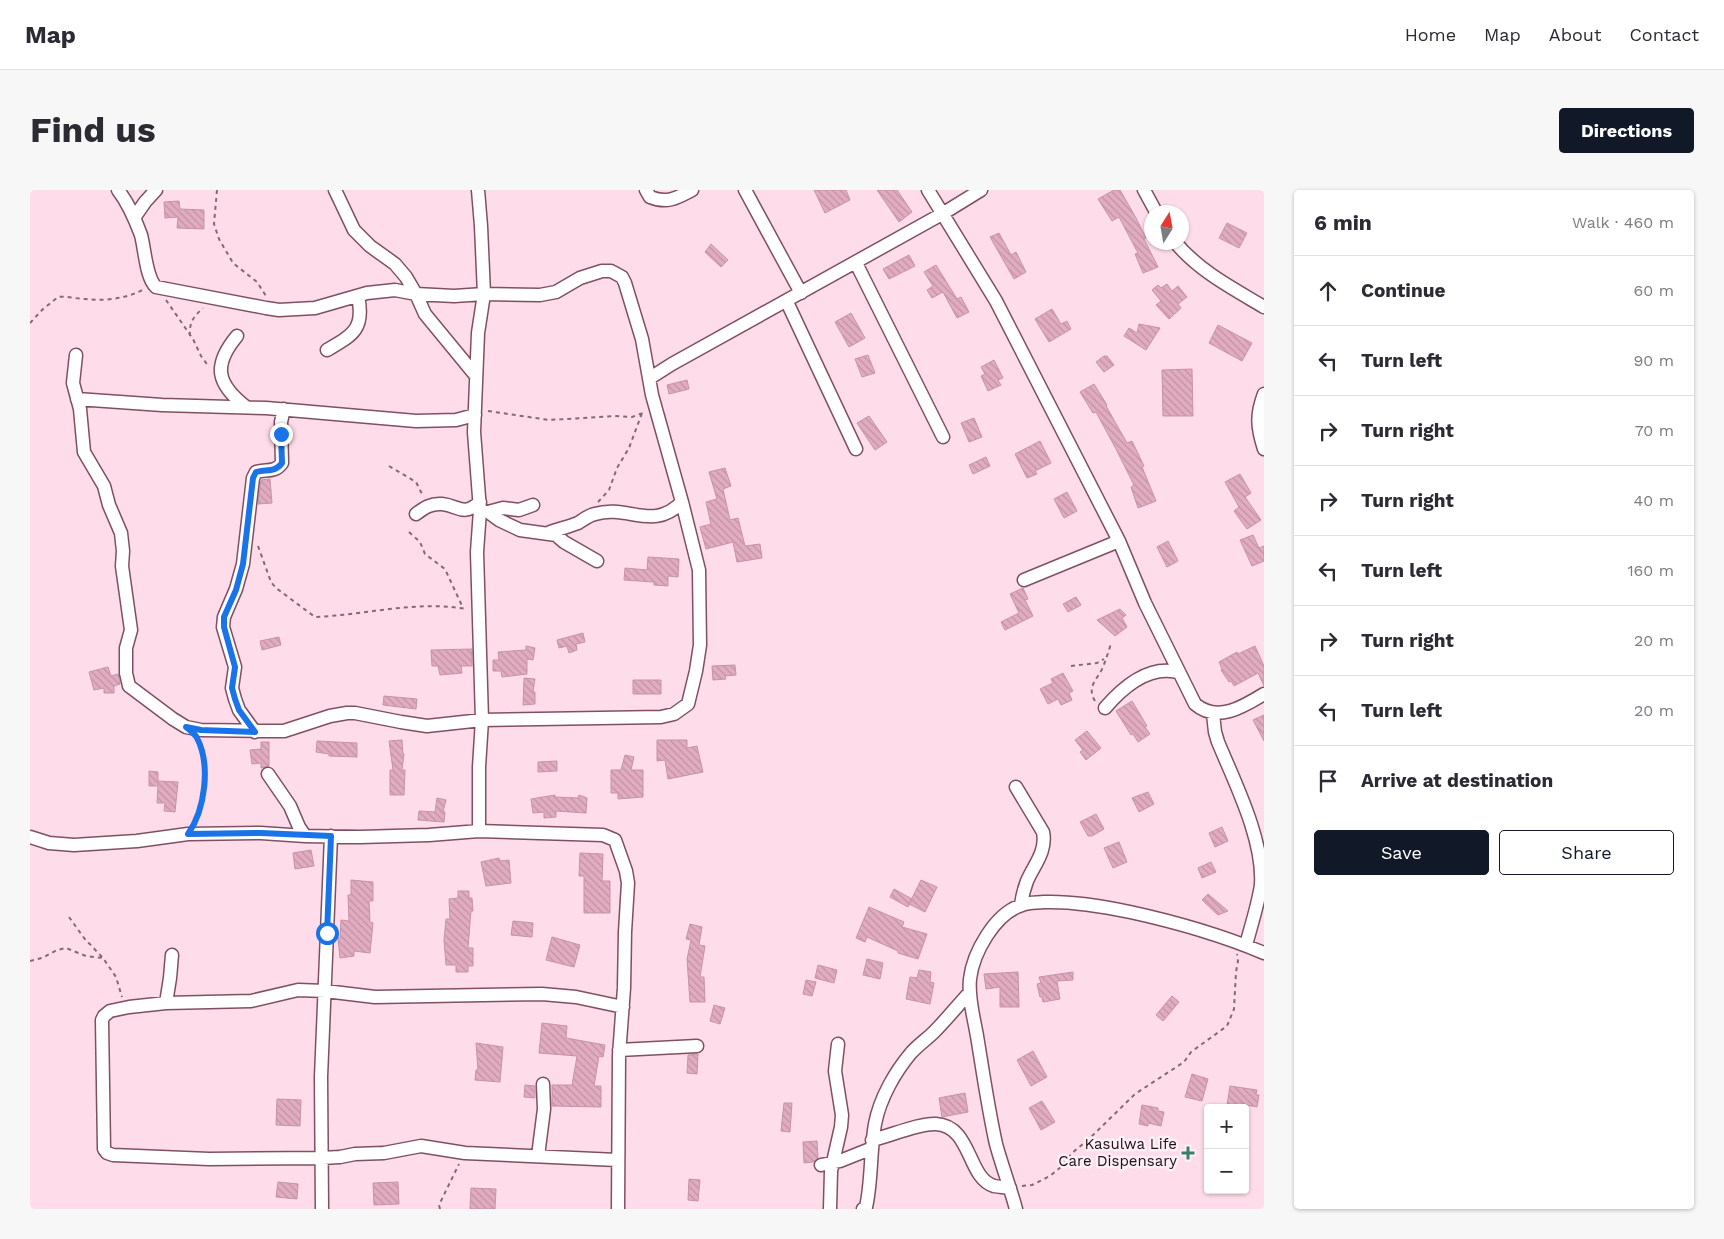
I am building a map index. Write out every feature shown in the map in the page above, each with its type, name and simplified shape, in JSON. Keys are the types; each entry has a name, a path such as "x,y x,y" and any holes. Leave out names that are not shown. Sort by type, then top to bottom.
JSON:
{"street":[{"path":"76,355 73,383 80,409 84,452 104,486 120,533 123,551 122,566 131,630 126,648 126,673 129,686 186,727 201,730 284,731 330,716 347,713 427,726 482,720 660,717 674,714 688,704 700,645 699,570 652,394 642,339 622,277 611,271 593,273 556,292 540,295 484,294 454,296 416,294 395,290 375,292 315,308 272,309 155,285 134,218 125,199 118,190"},
{"path":"134,218 156,190"},
{"path":"335,190 354,230 370,246 395,264 406,277 425,314 476,376"},
{"path":"478,190 484,294 478,333 474,432 483,508 477,552 482,720 479,768 480,831"},
{"path":"646,190 650,197 665,201 675,199 692,190"},
{"path":"745,190 801,293"},
{"path":"928,190 996,301 1118,542 1144,603 1177,672 1195,704 1205,712 1213,714 1231,711 1248,704 1264,694"},
{"path":"650,378 672,364 856,263 981,190"},
{"path":"1144,190 1152,205"},
{"path":"1182,250 1203,270 1264,307"},
{"path":"856,263 943,437"},
{"path":"327,350 349,338 356,331 362,311 358,296"},
{"path":"787,302 856,449"},
{"path":"237,336 223,359 221,376 222,383 229,392 246,407"},
{"path":"1264,394 1257,418 1264,448"},
{"path":"77,400 284,409 416,421 456,420 475,412"},
{"path":"255,732 239,710 232,688 235,667 224,627 224,617 234,597 243,564 253,478 256,472 278,469 282,463 281,422 284,409"},
{"path":"548,533 577,523 595,514 617,511 649,517 663,516 682,502"},
{"path":"416,514 426,507 441,504 466,511 483,508 519,510 533,505"},
{"path":"483,508 499,520 520,530 556,535 564,542 597,561"},
{"path":"1024,580 1118,542"},
{"path":"1105,708 1115,696 1147,674 1165,670 1177,672"},
{"path":"1213,714 1214,732 1253,828 1261,860 1261,885 1240,943"},
{"path":"268,774 290,806 305,836"},
{"path":"1016,787 1043,832 1044,840 1043,849 1026,882 1021,905"},
{"path":"30,837 49,843 93,845 188,834 261,833 305,836 429,835 480,831 604,835 615,840 626,871 628,883 623,1007 619,1050 618,1209"},
{"path":"322,1209 321,1077 331,836"},
{"path":"1016,1209 997,1145 985,1090 970,992 970,980 974,962 984,941 1004,915 1021,905 1071,902 1105,907 1177,924 1240,943 1264,953"},
{"path":"166,1003 172,955"},
{"path":"617,1160 465,1153 420,1146 384,1153 322,1158 210,1159 113,1156 106,1153 104,1149 102,1020 110,1011 129,1007 166,1003 251,1002 298,990 375,997 542,994 576,997 623,1007"},
{"path":"863,1209 866,1207 868,1199 871,1145 881,1102 900,1067 912,1052 933,1033 970,992"},
{"path":"830,1209 827,1164 839,1136 842,1115 835,1071 838,1044"},
{"path":"619,1050 697,1046"},
{"path":"538,1156 544,1109 543,1084"},
{"path":"827,1164 922,1126 936,1124 954,1132 964,1142 980,1174 988,1183 994,1186 1010,1188"}],"path":[{"path":"217,190 214,224 219,239 233,263 260,287 272,309"},
{"path":"30,323 58,297 90,300 113,299 136,294 155,285 209,367 221,376"},
{"path":"190,336 193,318 214,298"},
{"path":"595,514 597,503 609,490 652,394"},
{"path":"475,412 549,420 616,416 632,417 643,413"},
{"path":"389,466 416,482 424,497 432,505"},
{"path":"409,532 420,542 425,554 445,569 462,608"},
{"path":"257,545 271,582 276,588 315,617 357,614 377,609 450,606 479,611"},
{"path":"1105,708 1101,707 1094,700 1092,693 1094,680 1102,669 1111,643"},
{"path":"1071,666 1097,663 1104,659"},
{"path":"186,727 196,736 205,764 201,806 194,825 188,834"},
{"path":"69,917 116,977 122,996 129,1007"},
{"path":"1010,1188 1032,1185 1050,1176 1135,1094 1184,1062 1191,1052 1228,1026 1234,1009 1240,943"},
{"path":"30,961 66,948 86,956 103,958"},
{"path":"440,1209 439,1205 465,1153"}],"building":[{"path":"814,190 846,190 850,200 825,213"},
{"path":"877,190 897,190 912,212 899,222"},
{"path":"1114,190 1120,190 1144,234 1144,250 1150,250 1158,267 1143,273 1135,254 1138,253 1119,217 1112,221 1098,199"},
{"path":"179,201 180,209 204,210 204,229 177,228 178,217 165,218 164,202"},
{"path":"1227,223 1247,233 1239,248 1219,238"},
{"path":"999,233 1011,255 1016,252 1026,272 1014,279 990,237"},
{"path":"711,244 728,260 721,267 705,252"},
{"path":"909,255 915,266 889,279 883,269"},
{"path":"936,265 957,299 961,297 969,312 957,318 943,292 932,298 927,290 933,286 924,272"},
{"path":"1167,284 1172,291 1178,286 1187,297 1178,304 1181,308 1169,319 1156,305 1161,301 1152,290 1158,285 1161,288"},
{"path":"1052,309 1061,324 1067,321 1071,329 1049,342 1035,319"},
{"path":"851,313 865,338 849,347 835,322"},
{"path":"1139,324 1160,328 1146,350 1124,336 1129,328 1137,333"},
{"path":"1218,325 1252,343 1242,361 1209,343"},
{"path":"868,355 875,373 862,377 855,359"},
{"path":"1107,356 1114,365 1104,372 1096,362"},
{"path":"994,360 1003,378 998,380 1001,385 988,391 981,376 985,374 981,367"},
{"path":"1192,369 1193,416 1163,416 1162,370"},
{"path":"687,380 689,389 669,394 667,385"},
{"path":"1094,384 1127,443 1132,441 1144,466 1142,467 1156,501 1138,508 1131,487 1134,485 1116,449 1096,412 1093,413 1080,392"},
{"path":"869,416 887,442 875,450 857,423"},
{"path":"974,418 982,437 969,442 961,423"},
{"path":"1040,441 1051,463 1035,471 1037,474 1027,478 1015,454"},
{"path":"986,457 990,466 973,474 969,465"},
{"path":"725,468 731,486 723,489 730,520 738,518 745,546 760,544 762,558 737,562 733,542 706,549 700,527 711,524 706,502 717,499 709,472"},
{"path":"1240,474 1251,493 1245,497 1261,520 1247,529 1234,511 1239,507 1225,482"},
{"path":"270,479 272,503 258,504 261,480"},
{"path":"1067,492 1077,511 1064,518 1054,499"},
{"path":"1253,535 1259,548 1264,546 1264,561 1252,566 1240,540"},
{"path":"1168,541 1178,561 1167,567 1157,547"},
{"path":"648,557 679,559 678,577 668,576 668,586 654,585 654,582 624,580 625,568 647,570"},
{"path":"1023,588 1028,599 1025,600 1033,616 1005,630 1001,622 1019,613 1010,594"},
{"path":"1076,597 1081,605 1068,612 1063,604"},
{"path":"1120,609 1126,615 1122,618 1127,627 1115,636 1097,620"},
{"path":"583,633 585,642 576,644 577,650 569,653 567,646 559,648 557,640"},
{"path":"279,637 281,645 262,650 260,641"},
{"path":"526,646 535,648 533,660 527,659 527,674 502,677 501,671 493,671 493,660 499,660 498,652 526,650"},
{"path":"1255,646 1264,666 1264,686 1258,673 1234,686 1221,670 1219,662 1237,652 1238,654"},
{"path":"472,649 472,666 461,666 462,673 440,675 438,666 432,666 431,650"},
{"path":"735,665 736,675 725,676 726,679 713,680 712,666"},
{"path":"108,667 111,676 118,674 120,684 114,686 114,693 104,693 104,688 94,690 89,672"},
{"path":"1063,673 1073,691 1069,693 1072,700 1061,705 1058,699 1048,704 1040,689 1053,683 1051,679"},
{"path":"524,678 535,679 533,692 535,692 535,704 523,705"},
{"path":"633,680 661,680 661,694 633,694"},
{"path":"384,696 417,699 416,709 383,705"},
{"path":"1132,701 1150,734 1138,742 1133,734 1131,735 1116,711"},
{"path":"1264,715 1264,741 1253,720"},
{"path":"1087,731 1101,748 1086,760 1080,752 1083,750 1075,740"},
{"path":"402,740 404,754 402,770 405,770 404,795 390,795 390,770 393,770 389,741"},
{"path":"657,740 687,740 687,748 697,746 703,772 668,779 665,760 657,761"},
{"path":"317,741 357,743 357,757 329,756 329,754 316,752"},
{"path":"261,742 269,742 269,766 261,768 261,763 252,764 250,750 261,749"},
{"path":"625,755 634,757 631,770 643,770 643,797 618,799 618,793 611,793 611,770 621,770"},
{"path":"557,761 557,771 538,772 538,762"},
{"path":"149,771 158,772 158,781 178,782 175,812 164,811 165,803 157,803 158,786 149,786"},
{"path":"1148,792 1154,804 1139,812 1132,798"},
{"path":"555,795 555,797 578,798 579,795 587,798 586,813 556,811 556,817 544,818 544,812 533,813 531,799"},
{"path":"437,798 446,800 443,812 445,812 444,822 418,820 419,811 435,812"},
{"path":"1096,814 1104,829 1092,836 1088,836 1080,822"},
{"path":"1222,827 1228,841 1215,847 1209,833"},
{"path":"1119,842 1127,862 1113,868 1104,848"},
{"path":"311,850 314,866 295,869 293,853"},
{"path":"580,853 603,854 602,881 610,881 610,913 584,913 584,876 579,876"},
{"path":"499,858 500,861 509,860 511,883 486,886 481,862"},
{"path":"1211,862 1216,872 1202,878 1198,868"},
{"path":"351,880 373,882 373,901 369,901 370,922 373,923 370,953 354,951 354,956 340,958 338,938 340,938 341,920 349,921 348,895 351,895"},
{"path":"921,880 937,887 925,912 909,904"},
{"path":"894,889 912,899 908,907 890,897"},
{"path":"458,891 469,891 469,898 472,898 473,911 471,911 468,948 473,948 473,966 468,966 468,972 456,972 456,965 446,965 444,940 446,919 450,919 449,899 458,898"},
{"path":"1208,894 1228,911 1218,915 1202,900"},
{"path":"869,907 904,922 902,927 927,934 918,959 898,953 898,951 867,937 865,942 856,938"},
{"path":"513,921 533,923 532,937 511,935"},
{"path":"690,924 702,927 699,945 705,946 700,977 704,977 705,1002 690,1002 687,959 691,940 686,939"},
{"path":"552,937 580,945 574,967 546,960"},
{"path":"867,959 883,963 880,979 863,975"},
{"path":"818,965 837,970 834,983 815,978"},
{"path":"919,970 931,972 930,982 934,983 930,1004 906,999 910,977 917,978"},
{"path":"1018,972 1019,1007 1000,1007 1000,987 986,989 984,974"},
{"path":"1073,972 1073,980 1057,981 1060,999 1043,1002 1037,984 1041,983 1039,977"},
{"path":"806,980 816,982 812,996 803,994"},
{"path":"1172,996 1179,1002 1163,1021 1156,1015"},
{"path":"714,1005 725,1008 720,1024 710,1021"},
{"path":"542,1023 567,1026 566,1038 605,1045 603,1057 599,1056 594,1086 601,1086 601,1107 552,1106 552,1085 572,1085 577,1056 539,1053"},
{"path":"476,1043 503,1047 500,1082 475,1080 476,1070 478,1070"},
{"path":"1033,1051 1047,1077 1031,1086 1017,1060"},
{"path":"698,1054 697,1074 687,1073 688,1055"},
{"path":"1192,1074 1208,1079 1202,1101 1185,1097"},
{"path":"525,1085 535,1086 535,1098 524,1097"},
{"path":"1230,1086 1257,1090 1256,1095 1259,1095 1257,1107 1249,1104 1227,1104"},
{"path":"965,1093 968,1112 942,1117 939,1098"},
{"path":"277,1099 301,1100 300,1126 276,1125"},
{"path":"1042,1101 1055,1122 1041,1130 1029,1108"},
{"path":"784,1103 792,1103 790,1132 781,1131"},
{"path":"1142,1105 1158,1108 1158,1111 1164,1112 1161,1126 1148,1123 1148,1126 1139,1124"},
{"path":"817,1141 818,1158 813,1162 804,1163 803,1142"},
{"path":"689,1179 700,1180 698,1201 688,1200"},
{"path":"278,1182 298,1184 297,1199 276,1197"},
{"path":"398,1182 399,1204 374,1205 373,1183"},
{"path":"471,1188 496,1189 495,1209 470,1209"}],"place":[{"name":"Kasulwa Life Care Dispensary","path":"1188,1153"}],"route":[{"path":"281,434 282,463 278,469 256,472 253,478 243,564 231,604 224,617 224,627 235,667 232,688 239,710 255,732 201,730 186,727 196,736 205,764 201,806 194,825 188,834 261,833 331,836 327,933"}]}
